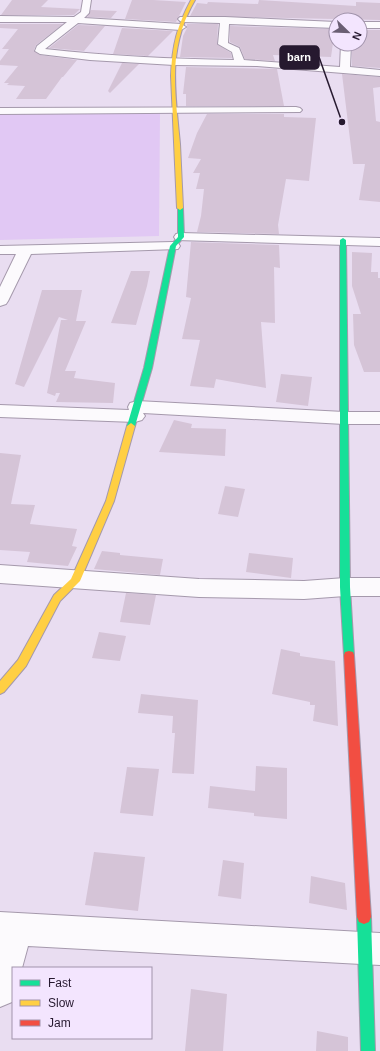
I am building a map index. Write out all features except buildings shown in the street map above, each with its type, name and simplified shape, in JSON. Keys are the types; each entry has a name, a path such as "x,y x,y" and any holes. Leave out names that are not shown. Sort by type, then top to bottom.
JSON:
{"street":[{"path":"87,0 84,13 40,48 40,51 90,57 174,62 240,62 380,73"},
{"path":"0,689 22,663 57,598 75,580 110,501 136,412 148,368 164,285 177,241 178,156 172,88 176,46 182,23 188,7 193,0"},
{"path":"0,19 182,23 225,20 328,25"},
{"path":"225,20 223,44 236,50 240,62"},
{"path":"368,25 380,25"},
{"path":"345,71 346,52"},
{"path":"0,111 173,109 296,110"},
{"path":"342,240 345,586 373,948 368,1051"},
{"path":"0,250 25,251 177,241 342,240 380,242"},
{"path":"0,301 8,289 25,251"},
{"path":"0,412 136,412 380,418"},
{"path":"0,574 199,588 304,590 345,586 380,587"},
{"path":"0,990 8,928 373,948"}],"shaded area":[{"path":"160,111 159,236 0,240 0,114"}],"traffic: fast":[{"path":"131,426 148,368 173,246 181,237 180,208"},
{"path":"343,240 345,587 349,655"},
{"path":"364,917 368,1051"}],"traffic: slow":[{"path":"180,208 178,156 173,96 174,56 177,36 183,17 193,0"},
{"path":"0,689 22,663 57,598 75,581 110,501 131,426"}],"traffic: jam":[{"path":"349,655 364,917"}],"place":[{"name":"barn","path":"342,122"}]}
